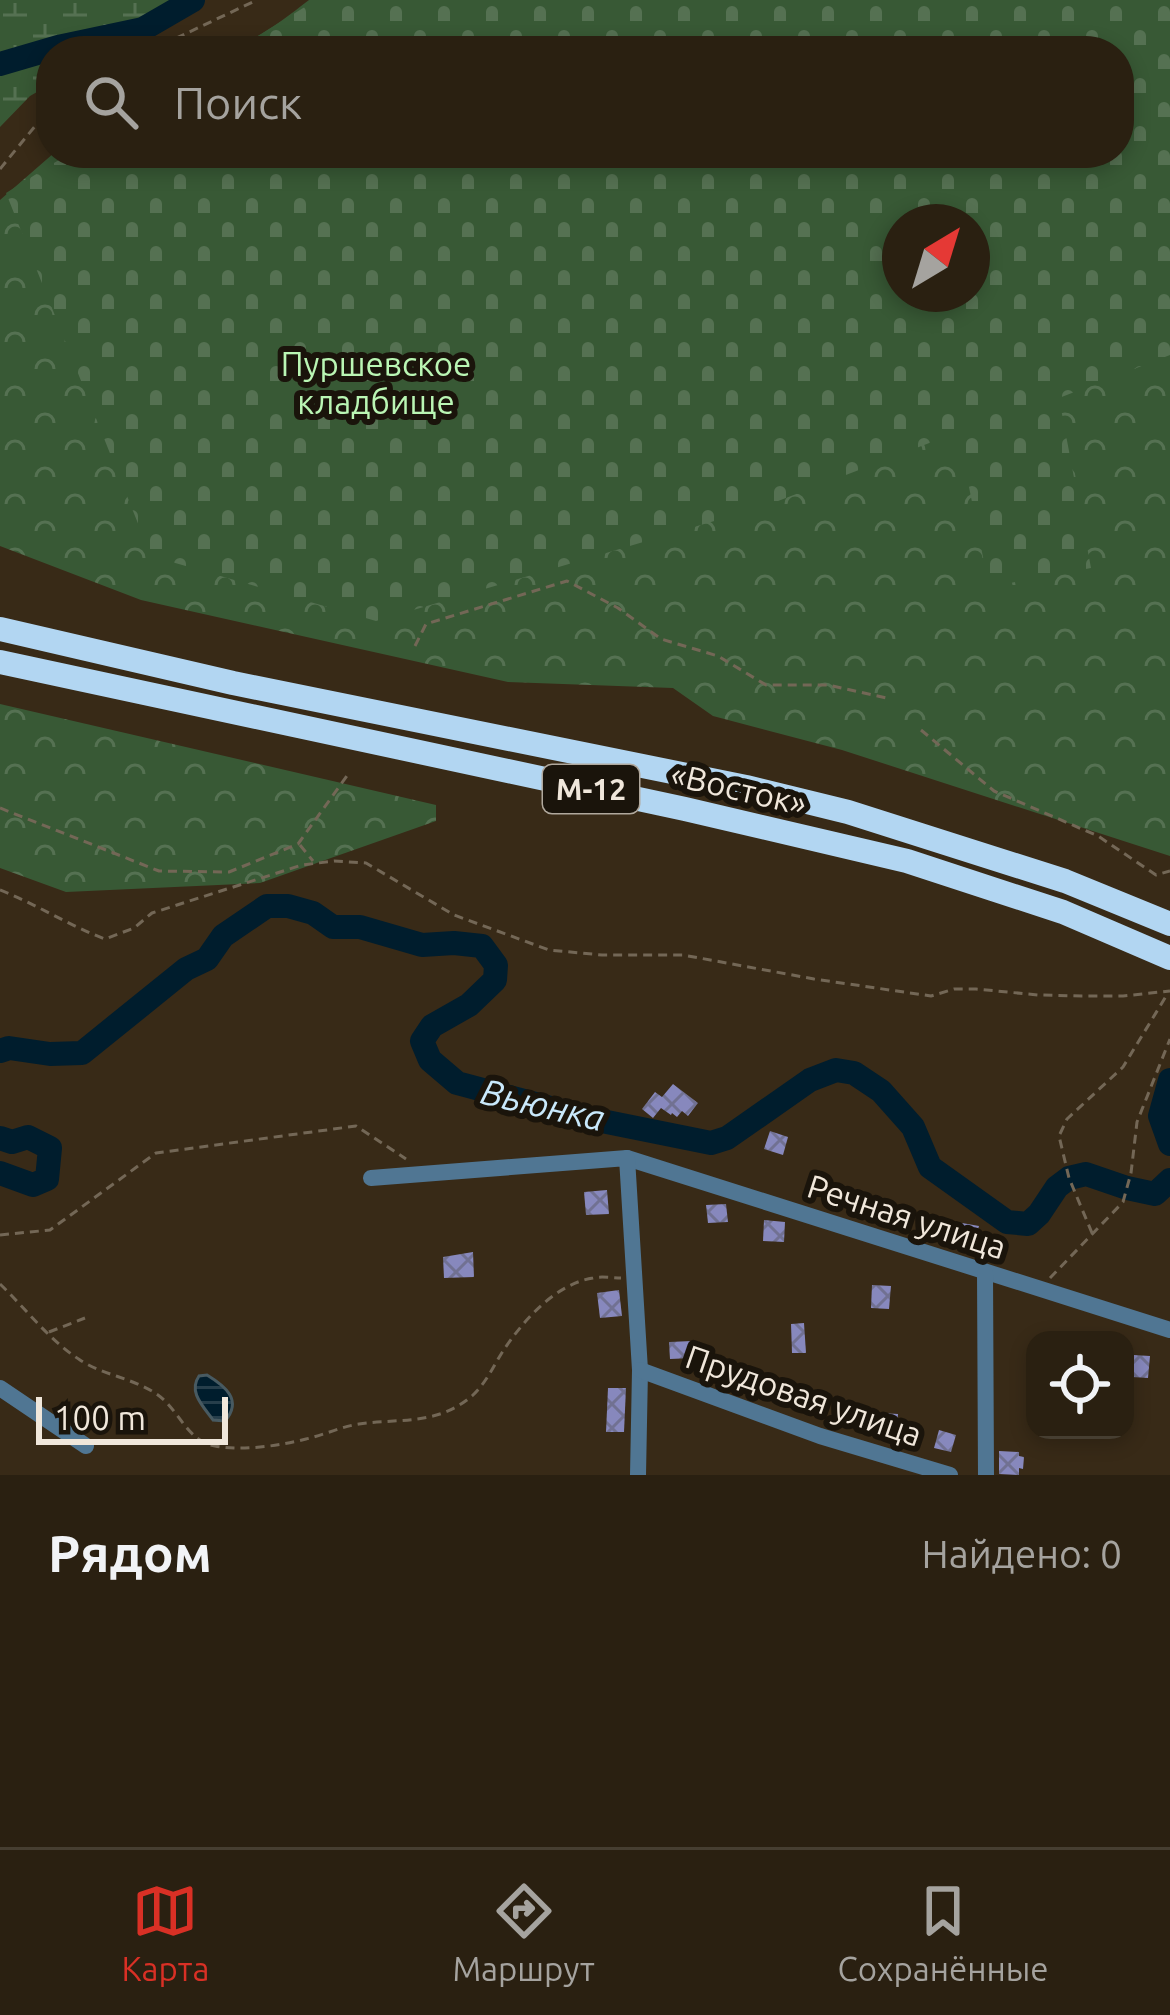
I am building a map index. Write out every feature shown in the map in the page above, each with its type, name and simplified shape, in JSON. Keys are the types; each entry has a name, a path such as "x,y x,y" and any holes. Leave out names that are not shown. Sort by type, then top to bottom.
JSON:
{"highway":[{"name":"«Восток»","path":"0,629 848,812 1065,881 1170,925"},
{"name":"«Восток»","path":"0,662 907,861 1064,912 1170,958"}],"street":[{"path":"371,1178 627,1158 640,1370 638,1475"},
{"name":"Речная улица","path":"627,1158 1170,1330"},
{"path":"985,1273 986,1475"},
{"name":"Прудовая улица","path":"640,1370 820,1436 950,1475"},
{"path":"0,1388 86,1446"}],"path":[{"path":"180,36 256,0"},
{"path":"0,169 36,125"},
{"path":"415,646 426,624 566,581 618,608 661,639 718,656 766,685 828,686 891,699"},
{"path":"921,730 994,791 1098,836 1156,875 1170,871"},
{"path":"0,808 159,871 230,872 298,844 350,773"},
{"path":"298,844 315,864"},
{"path":"0,890 105,940 134,928 152,913 302,865 366,863 454,916 549,950 683,955 932,996 954,989 1082,996 1169,991"},
{"path":"1093,1234 1069,1178 1059,1136 1067,1119 1123,1067 1169,991"},
{"path":"1040,1288 1123,1202 1137,1122 1170,1039"},
{"path":"0,1235 50,1229 156,1153 356,1126 428,1173"},
{"path":"0,1284 81,1361 158,1394 196,1440 241,1447 303,1440 380,1421 421,1420 444,1412 484,1383 504,1349 554,1294 591,1278 634,1278"},
{"path":"48,1332 85,1318"}],"green space":[{"path":"0,0 186,0 130,36 36,36 36,93 0,127"},
{"name":"Пуршевское кладбище","path":"309,0 1170,0 1170,856 842,750 713,716 673,688 508,682 141,600 0,546 0,200 37,168 1134,168 1134,36 258,36"},
{"name":"Пуршевское кладбище","path":"316,0 1170,0 1170,355 1059,398 1091,568 989,587 958,432 765,506 376,621 151,556 6,193 46,168 1134,168 1134,36 258,36"},
{"path":"0,704 436,805 436,821 260,883 66,892 0,868"}],"water":[{"path":"207,1375 232,1400 225,1421 213,1420 196,1393 199,1376"}],"building":[{"path":"673,1084 698,1103 688,1116 682,1111 677,1117 661,1108 653,1118 642,1109 655,1092 662,1097"},
{"path":"770,1131 788,1137 783,1155 764,1149"},
{"path":"607,1190 609,1214 586,1215 584,1192"},
{"path":"726,1204 728,1222 708,1223 706,1205"},
{"path":"764,1220 785,1222 784,1242 763,1241"},
{"path":"962,1223 979,1226 973,1253 957,1249"},
{"path":"473,1252 474,1277 444,1278 443,1257"},
{"path":"872,1285 891,1286 889,1309 871,1308"},
{"path":"619,1290 622,1316 600,1318 597,1293"},
{"path":"804,1323 806,1353 792,1353 791,1324"},
{"path":"692,1341 693,1358 670,1359 669,1342"},
{"path":"1134,1355 1150,1356 1148,1378 1134,1377"},
{"path":"608,1388 626,1388 624,1432 606,1432"},
{"path":"882,1413 898,1414 897,1432 881,1431"},
{"path":"939,1430 956,1435 951,1452 934,1448"},
{"path":"999,1451 1019,1452 1024,1457 1019,1475 999,1474"}],"waterway":[{"path":"110,36 143,29 193,0"},
{"path":"0,64 36,53"},
{"name":"Вьюнка","path":"0,1051 82,1053 186,969 207,959 223,936 267,906 288,906 313,913 333,927 360,927 422,945 482,946 496,965 495,980 469,1005 432,1026 422,1041 430,1060 457,1083 592,1119 711,1143 727,1138 810,1080 836,1070 854,1073 881,1091 913,1127 930,1167 1007,1222 1028,1224 1069,1178 1086,1174 1155,1194 1170,1180"},
{"name":"Вьюнка","path":"1170,1080 1160,1116 1170,1144"},
{"name":"Вьюнка","path":"0,1138 12,1142 28,1137 50,1148 47,1179 33,1185 0,1173"}]}
